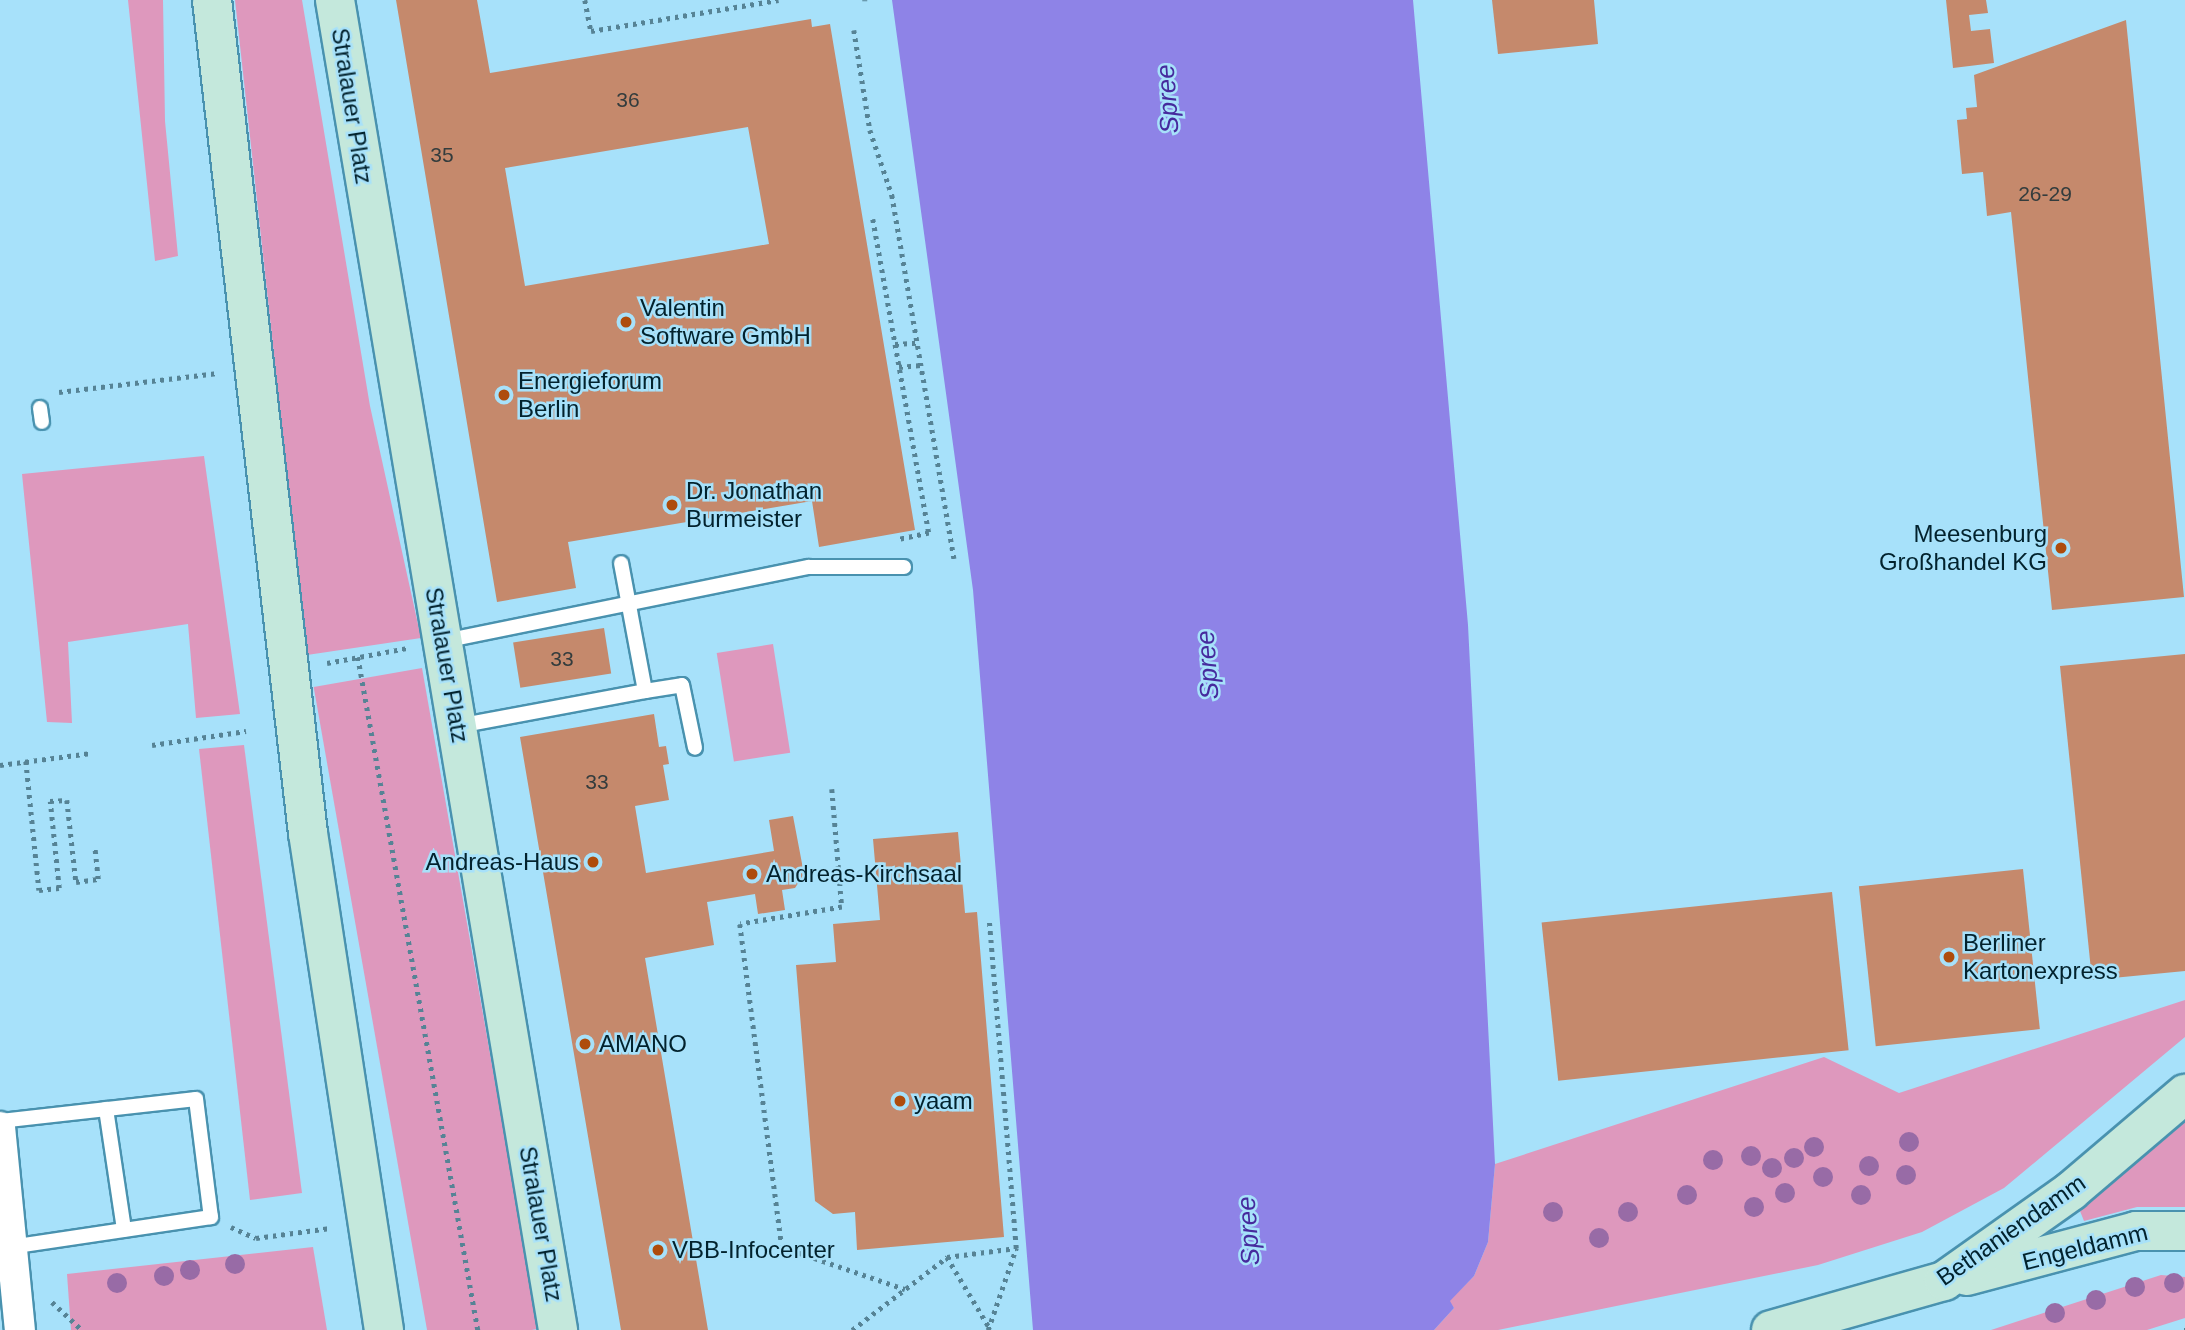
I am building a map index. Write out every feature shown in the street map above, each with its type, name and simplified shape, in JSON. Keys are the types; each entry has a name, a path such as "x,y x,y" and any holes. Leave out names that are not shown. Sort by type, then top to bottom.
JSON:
{"main road":[{"path":"212,0 288,671 325,954 384,1330"},
{"name":"Stralauer Platz","path":"335,0 558,1330"},
{"name":"Bethaniendamm","path":"1771,1330 1944,1281 2071,1191 2185,1094"},
{"name":"Engeldamm","path":"1944,1281 2137,1231 2185,1231"}],"street":[{"path":"0,1127 4,1217 11,1247 20,1330"}],"lane":[{"path":"621,563 645,691"},
{"path":"443,641 809,567 904,567"},
{"path":"457,727 682,685 695,748"},
{"path":"0,1121 196,1099 211,1217 11,1247"},
{"path":"106,1109 124,1230"}],"path":[{"path":"585,0 591,31 778,0"},
{"path":"854,30 870,130 892,195 954,559"},
{"path":"873,219 929,533 894,541"},
{"path":"895,344 917,343"},
{"path":"900,367 921,365"},
{"path":"51,393 222,373"},
{"path":"288,671 443,641"},
{"path":"358,657 478,1330"},
{"path":"152,745 246,731"},
{"path":"0,765 91,753"},
{"path":"26,761 39,890 59,888 50,801 67,800 76,882 98,879 94,849"},
{"path":"832,789 842,907 740,924 782,1247 905,1289"},
{"path":"988,1329 1016,1248 989,920"},
{"path":"211,1217 256,1238 368,1223"},
{"path":"852,1330 947,1257 1016,1248"},
{"path":"947,1257 988,1329"},
{"path":"46,1297 82,1330"}],"shaded area":[{"path":"128,0 163,0 165,121 178,256 155,261"},
{"path":"235,0 302,0 370,406 421,638 307,655"},
{"path":"204,456 240,714 196,718 188,624 68,642 72,723 47,722 22,474"},
{"path":"773,644 790,753 734,762 717,653"},
{"path":"422,668 539,1329 427,1330 314,687"},
{"path":"244,745 302,1193 250,1200 199,749"},
{"path":"2185,1000 2185,1037 2004,1188 1922,1232 1818,1265 1498,1330 1434,1330 1454,1308 1449,1301 1474,1276 1488,1242 1495,1164 1824,1057 1899,1093"},
{"path":"2185,1122 2185,1207 2137,1207 2084,1221 2080,1211"},
{"path":"313,1247 327,1330 71,1330 67,1274"},
{"path":"2161,1275 2185,1277 2185,1318 2147,1330 1991,1330"}],"water":[{"name":"Spree","path":"892,0 1413,0 1468,625 1495,1164 1488,1242 1474,1276 1450,1301 1454,1308 1434,1330 1033,1330 973,590"}],"building":[{"path":"396,0 477,0 490,73 811,19 812,27 830,24 915,530 819,547 812,501 568,542 576,588 497,602","holes":["748,127 769,244 525,286 505,168"]},
{"path":"1492,0 1594,0 1598,44 1498,54"},
{"path":"1946,0 1986,0 1988,13 1969,15 1971,31 1990,29 1994,63 1953,68"},
{"path":"2126,20 2184,597 2052,610 2011,212 1987,216 1983,172 1962,174 1957,120 1967,119 1966,108 1977,107 1974,75"},
{"path":"604,628 611,673 520,688 513,642"},
{"path":"2185,654 2185,971 2092,980 2060,666"},
{"path":"654,714 659,747 666,746 669,764 663,765 669,800 635,806 646,873 774,851 769,820 793,816 804,874 795,888 782,890 785,910 758,914 755,894 707,902 714,945 645,958 708,1330 621,1330 520,737"},
{"name":"yaam","path":"958,832 965,913 977,912 1004,1237 857,1250 855,1212 833,1214 815,1201 796,965 836,962 833,924 880,920 873,839"},
{"name":"Berliner Kartonexpress","path":"2023,869 2040,1029 1876,1046 1859,886"},
{"path":"1832,892 1849,1050 1558,1081 1542,923"}],"place":[{"name":"Valentin Software GmbH","path":"626,322"},
{"name":"Energieforum Berlin","path":"504,395"},
{"name":"Dr. Jonathan Burmeister","path":"672,505"},
{"name":"Meesenburg Großhandel KG","path":"2061,548"},
{"name":"Andreas-Haus","path":"593,862"},
{"name":"Andreas-Kirchsaal","path":"752,874"},
{"name":"Berliner Kartonexpress","path":"1949,957"},
{"name":"AMANO","path":"585,1044"},
{"name":"yaam","path":"900,1101"},
{"name":"VBB-Infocenter","path":"658,1250"}]}
